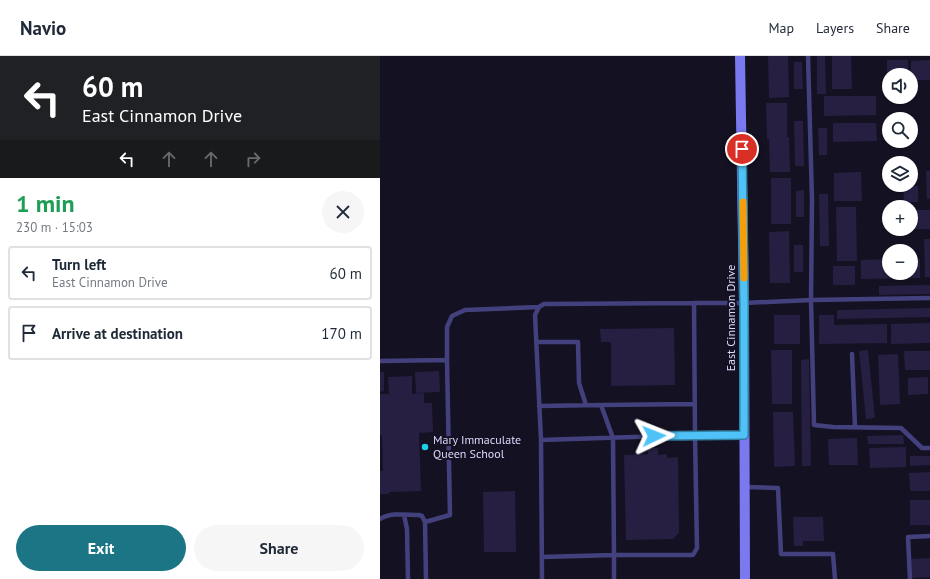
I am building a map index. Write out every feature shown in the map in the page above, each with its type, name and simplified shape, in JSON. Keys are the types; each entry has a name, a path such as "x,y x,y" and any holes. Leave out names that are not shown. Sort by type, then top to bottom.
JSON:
{"street":[{"name":"East Cinnamon Drive","path":"740,56 744,303 745,579"}],"lane":[{"path":"808,56 812,200 811,300 814,425 901,428 922,448 930,448"},
{"path":"424,522 450,515 447,327 452,316 465,310 539,307 544,304 744,303 930,298"},
{"path":"542,557 693,555 697,548 694,303"},
{"path":"539,307 535,315 541,440 542,579"},
{"path":"536,342 578,342 579,383 586,406"},
{"path":"852,354 855,427"},
{"path":"380,361 447,360"},
{"path":"539,406 695,404"},
{"path":"601,405 613,438 614,579"},
{"path":"541,440 695,435 744,435"},
{"path":"745,487 778,488 781,554 833,554 835,579"},
{"path":"380,519 384,516 390,515 422,516 424,522 426,579"},
{"path":"404,515 407,529 408,579"},
{"path":"910,579 908,537 930,536"}],"building":[{"path":"768,56 788,56 789,97 769,98"},
{"path":"817,56 825,56 826,94 817,94"},
{"path":"832,56 851,56 852,89 832,89"},
{"path":"887,60 908,60 908,68 887,68"},
{"path":"930,60 930,80 918,80 918,68 911,68 911,61"},
{"path":"794,62 802,62 803,89 794,89"},
{"path":"824,96 876,96 876,115 824,116"},
{"path":"766,103 787,103 787,137 789,137 790,172 770,172"},
{"path":"794,121 803,121 804,166 795,166"},
{"path":"833,123 876,123 877,141 833,142"},
{"path":"818,128 827,128 827,155 819,155"},
{"path":"926,171 930,171 930,199 927,199"},
{"path":"861,172 862,201 834,201 834,173"},
{"path":"771,178 791,178 791,224 771,224"},
{"path":"804,190 804,217 796,217 796,191"},
{"path":"903,192 918,192 918,200 904,200"},
{"path":"819,194 828,194 829,246 820,246"},
{"path":"836,207 856,207 857,261 837,261"},
{"path":"918,210 930,210 930,229 918,229"},
{"path":"789,231 790,283 770,283 769,232"},
{"path":"924,239 930,239 930,277 925,277"},
{"path":"794,245 803,245 803,272 794,272"},
{"path":"882,259 882,279 861,279 861,260"},
{"path":"918,259 920,259 920,278 918,278"},
{"path":"833,266 855,266 855,285 833,285"},
{"path":"930,285 930,294 879,295 879,286"},
{"path":"930,308 930,317 837,319 837,310"},
{"path":"774,315 800,315 800,344 774,344"},
{"path":"819,315 834,315 834,325 887,324 887,343 819,344"},
{"path":"930,323 930,343 891,344 891,324"},
{"path":"674,328 675,385 611,386 611,342 601,342 600,329"},
{"path":"771,350 792,350 792,404 772,404"},
{"path":"868,350 875,418 866,419 859,351"},
{"path":"904,351 930,351 930,370 905,370"},
{"path":"898,354 900,404 880,405 878,355"},
{"path":"809,359 811,466 802,466 801,360"},
{"path":"439,371 440,392 416,393 415,372"},
{"path":"380,372 384,372 384,391 380,392"},
{"path":"412,376 412,394 424,393 424,403 432,403 433,432 419,433 421,491 389,492 389,494 380,494 380,471 383,471 382,435 380,435 380,394 389,394 388,377"},
{"path":"928,377 928,394 908,395 908,378"},
{"path":"773,412 793,412 795,466 774,467"},
{"path":"903,435 904,444 868,444 867,436"},
{"path":"857,438 858,465 829,465 828,439"},
{"path":"906,447 906,467 870,468 869,448"},
{"path":"648,448 658,448 658,455 667,454 667,458 678,457 679,533 673,539 626,540 624,455 648,454"},
{"path":"910,456 930,456 930,465 910,466"},
{"path":"930,472 930,491 910,491 909,473"},
{"path":"515,491 516,552 484,552 483,492"},
{"path":"910,500 930,500 930,525 910,525"},
{"path":"793,517 823,517 824,541 803,541 803,546 794,546"},
{"path":"930,558 930,577 912,578 911,559"}],"slow traffic":[{"path":"743,202 744,278"}],"place":[{"name":"Mary Immaculate Queen School","path":"425,447"}],"route":[{"path":"654,436 744,435 742,149"}]}
